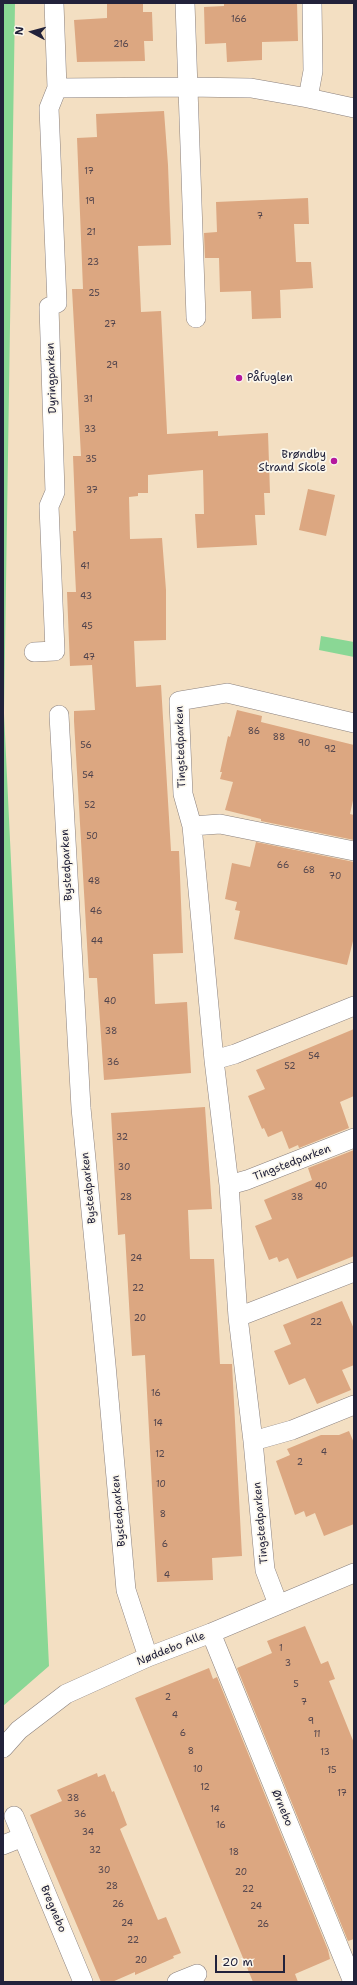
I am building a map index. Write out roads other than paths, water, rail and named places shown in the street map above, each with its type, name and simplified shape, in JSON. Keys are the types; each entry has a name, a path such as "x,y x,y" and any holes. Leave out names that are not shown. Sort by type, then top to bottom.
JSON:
{"street":[{"name":"Dyringparken","path":"34,652 54,651 48,506 55,492 49,307 56,303 49,108 57,88 54,3"},
{"path":"185,3 196,318"},
{"path":"308,98 313,71 312,3"},
{"path":"57,88 251,88 354,108"},
{"name":"Tingstedparken","path":"278,1604 265,1570 253,1441 238,1317 229,1185 214,1060 192,826 182,794 179,701 226,693 354,723"},
{"name":"Bystedparken","path":"59,715 81,1108 126,1590 148,1658"},
{"path":"192,826 220,824 354,851"},
{"path":"214,1060 235,1054 354,1006"},
{"name":"Tingstedparken","path":"229,1185 247,1180 354,1138"},
{"path":"238,1317 354,1272"},
{"path":"253,1441 292,1430 354,1405"},
{"name":"Nøddebo Alle","path":"3,1748 19,1730 66,1694 148,1658 354,1573"},
{"name":"Ørnebo","path":"211,1633 353,1982"},
{"name":"Bregnebo","path":"14,1816 83,1982"},
{"path":"3,1845 23,1837"},
{"path":"177,1982 197,1974"}],"place":[{"name":"Påfuglen","path":"239,378"},
{"name":"Brøndby Strand Skole","path":"334,461"}]}
